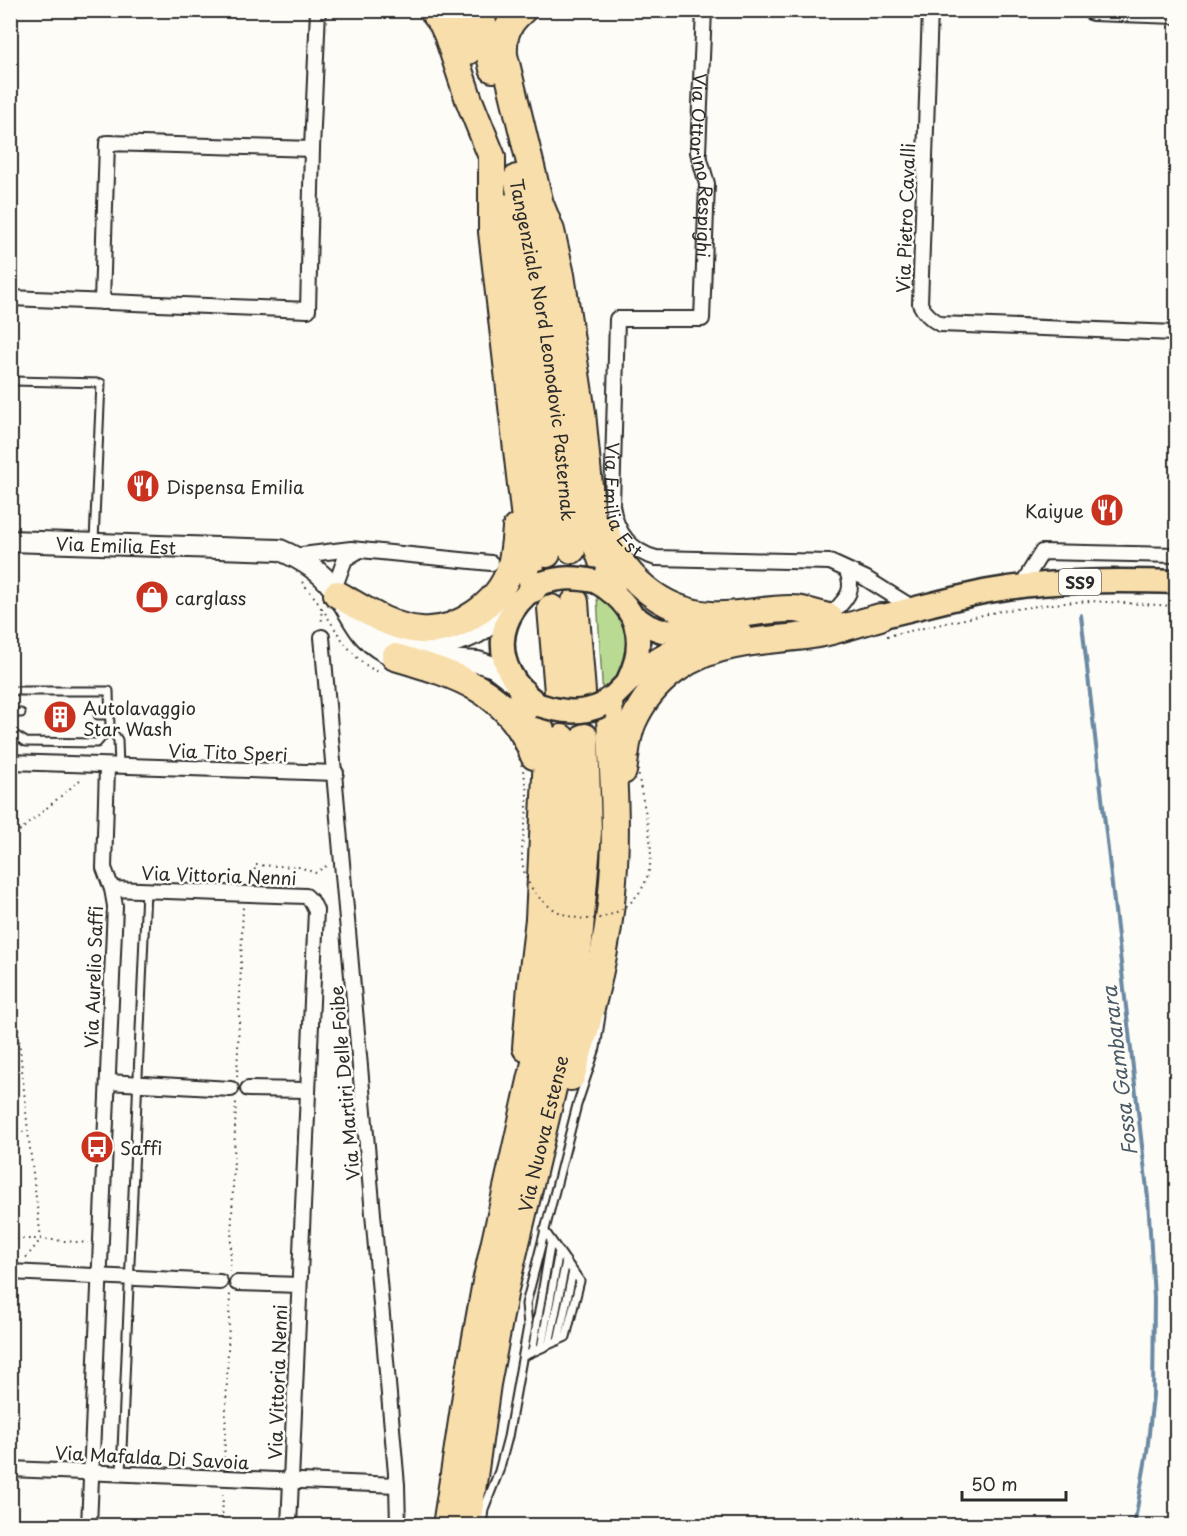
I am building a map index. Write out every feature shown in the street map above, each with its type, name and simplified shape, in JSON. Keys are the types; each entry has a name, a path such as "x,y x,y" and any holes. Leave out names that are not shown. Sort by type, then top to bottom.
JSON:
{"highway":[{"path":"432,10 447,34 469,100 502,152 547,245 568,327"},
{"name":"Tangenziale Nord Leonodovic Pasternak","path":"458,10 502,152 546,322 562,439 572,550"},
{"name":"Tangenziale Nord Leonodovic Pasternak","path":"480,10 502,152 510,232 540,444 547,554"},
{"path":"524,10 508,27 503,38 504,55 540,204 551,231 561,275 582,413 590,481 590,513 603,585"},
{"path":"502,152 492,232 507,357 530,593"},
{"path":"336,592 392,623 422,630 449,627 472,616 501,588 510,570 515,549 516,518 507,357"},
{"path":"590,481 611,547 619,560 633,580 666,602 709,615 794,609 829,617"},
{"path":"508,1228 539,920 547,771 545,743 561,696 563,605"},
{"path":"508,1228 555,1130 588,1023 607,930 613,881 615,828 627,742 633,723 654,690 673,670 712,650 737,644 879,628"},
{"path":"390,665 470,682 505,710 519,726 532,751 545,803"},
{"path":"561,696 615,828"},
{"name":"Via Nuova Estense","path":"467,1526 508,1228 559,938 574,738"},
{"name":"Via Nuova Estense","path":"446,1526 468,1382 508,1228"}],"main road":[{"path":"1093,10 1176,13"},
{"name":"Via Emilia Est","path":"10,541 280,550 317,571 336,592 386,634 423,644 442,644 478,632 530,593 558,578 575,577 603,585"},
{"name":"SS9","path":"920,607 988,591 1021,586 1075,582 1176,582"},
{"path":"603,585 626,604 633,616 639,636 639,651 628,682"},
{"name":"Via Emilia Est","path":"336,592 363,636 390,665 478,662 561,696"},
{"path":"530,593 505,628 503,648 505,663 561,696 628,682 658,659 683,645 706,638 823,628 879,628 920,607"},
{"path":"633,616 648,626 662,631 920,607"}],"street":[{"path":"10,298 308,310 318,10"},
{"name":"Via Ottorino Respighi","path":"702,319 707,184 698,152 704,10"},
{"name":"Via Pietro Cavalli","path":"930,10 920,304 930,319 940,324 1176,333"},
{"path":"102,302 107,143 312,149"},
{"name":"Via Emilia Est","path":"702,319 617,319 612,505 621,534 635,549 656,558 830,562 847,571"},
{"path":"336,592 345,559 362,549"},
{"name":"Via Emilia Est","path":"294,556 362,549 491,563"},
{"path":"1021,586 1042,552 1176,555"},
{"path":"847,571 920,607"},
{"path":"829,617 850,593 852,583 847,571"},
{"name":"Via Martiri Delle Foibe","path":"322,637 336,773 397,1485 398,1526"},
{"name":"Via Tito Speri","path":"10,762 336,773"},
{"name":"Via Aurelio Saffi","path":"89,1526 115,906 112,889 104,868 108,766"},
{"name":"Via Vittoria Nenni","path":"112,889 306,896 316,910 291,1481"},
{"path":"108,1082 238,1090 307,1090"},
{"path":"13,1272 229,1282"},
{"name":"Via Vittoria Nenni","path":"229,1282 299,1285"},
{"name":"Via Mafalda Di Savoia","path":"10,1468 397,1485"},
{"path":"289,1526 291,1481"}],"lane":[{"path":"13,381 101,383 94,544"},
{"path":"10,691 109,691 110,728 118,740 108,766"},
{"path":"10,713 21,713"},
{"path":"98,715 110,715"},
{"path":"10,732 26,742 97,743 110,728"},
{"path":"121,1473 146,890"},
{"path":"605,983 607,930"},
{"path":"482,1526 484,1509 499,1471 508,1437 524,1356 528,1326 526,1304 577,1105 596,1048 603,1006"},
{"path":"524,1356 558,1341 573,1271 544,1230"},
{"path":"532,1352 551,1241"},
{"path":"541,1348 558,1251"},
{"path":"549,1344 566,1261"}],"path":[{"path":"298,578 315,597 350,648 363,662 376,671 390,665"},
{"path":"879,628 948,621 1052,604 1090,601 1176,606"},
{"path":"506,732 518,752 527,794 522,854 526,878 539,899 555,910 576,918 588,920 613,915 629,905 640,893 647,879 651,864 651,845 638,782 638,755"},
{"path":"10,839 108,766"},
{"path":"222,1526 243,894"},
{"path":"10,945 41,1239 13,1272 10,1364"},
{"path":"10,1131 28,1132"},
{"path":"10,1239 90,1243"}],"green space":[{"path":"597,596 619,607 635,654 603,698"}],"waterway":[{"name":"Fossa Gambarara","path":"1081,615 1148,1198 1154,1298 1153,1395 1147,1452 1134,1526"}],"place":[{"name":"Dispensa Emilia","path":"143,486"},
{"name":"Kaiyue","path":"1107,510"},
{"name":"carglass","path":"152,597"},
{"name":"Autolavaggio Star Wash","path":"60,717"},
{"name":"Saffi","path":"97,1147"}]}
